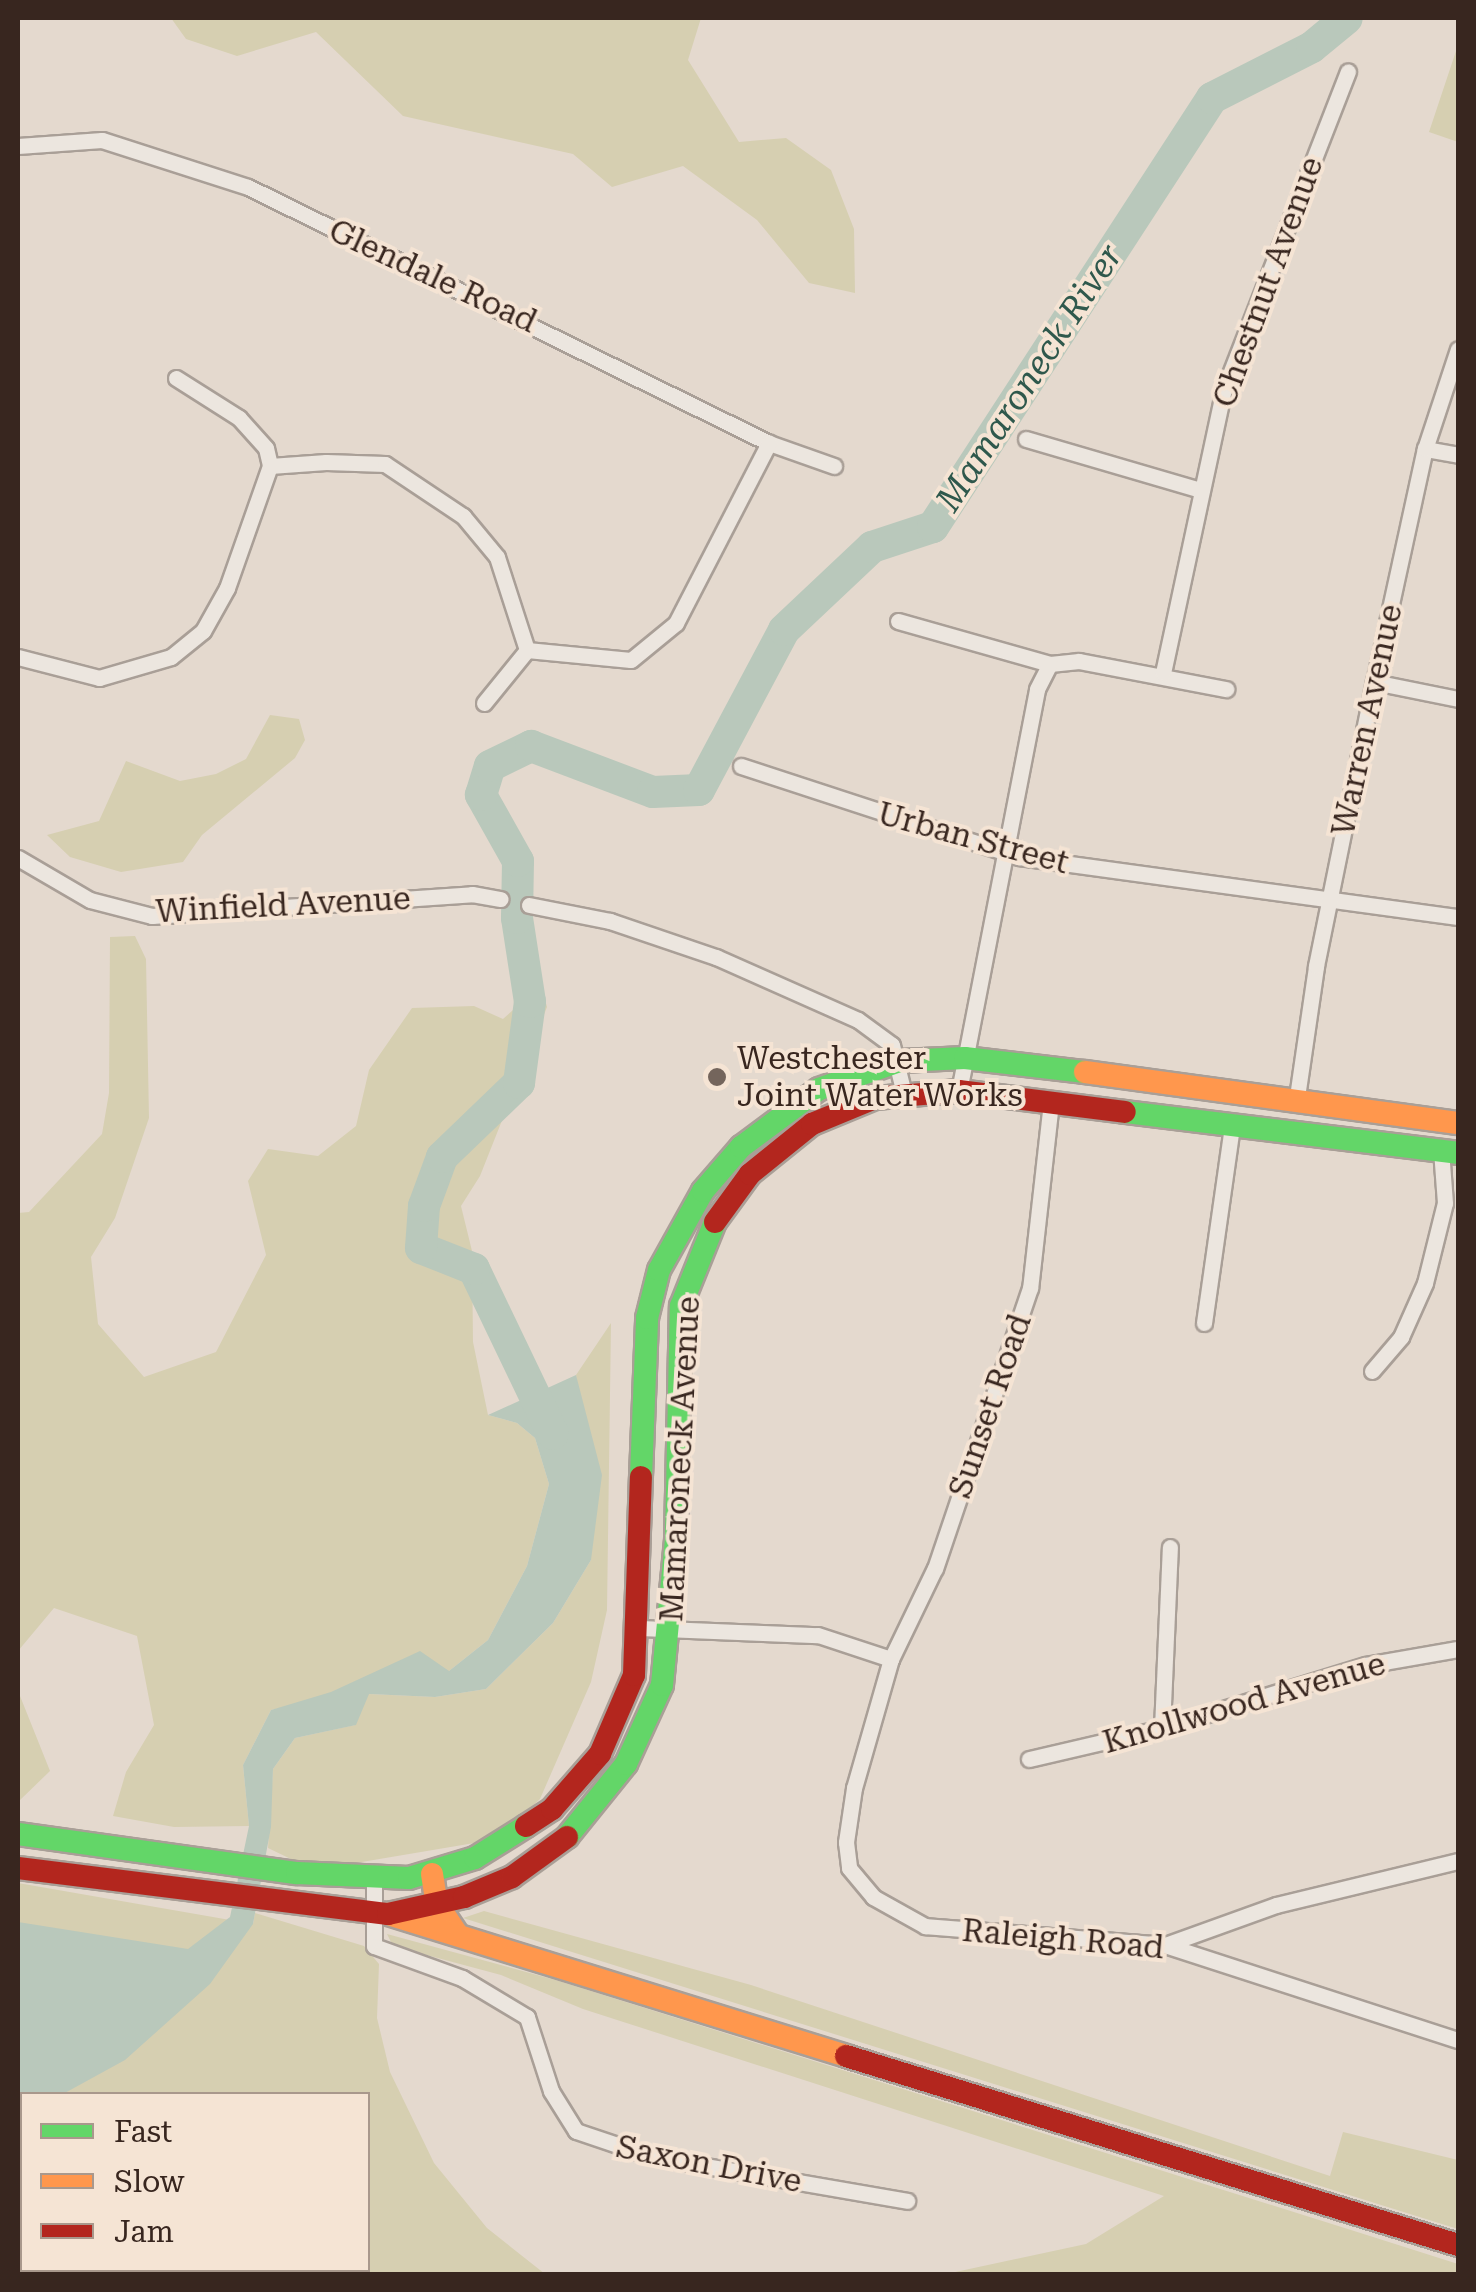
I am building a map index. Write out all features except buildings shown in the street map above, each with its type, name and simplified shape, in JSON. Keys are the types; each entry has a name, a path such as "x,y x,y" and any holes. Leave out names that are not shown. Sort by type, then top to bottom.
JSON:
{"main road":[{"name":"Mamaroneck Avenue","path":"18,1834 225,1864 374,1879 432,1874 530,1828 576,1784 618,1716 634,1675 640,1628 647,1318 659,1270 702,1191 741,1147 819,1089 900,1061 966,1058 1297,1097 1458,1123"},
{"name":"Mamaroneck Avenue","path":"18,1868 261,1902 379,1914 438,1904 512,1877 564,1841 590,1813 647,1724 671,1630 681,1306 704,1236 750,1174 812,1124 904,1094 958,1091 1450,1152"},
{"path":"432,1874 438,1904 458,1934"},
{"path":"379,1914 458,1934 1458,2245"}],"street":[{"name":"Chestnut Avenue","path":"1163,674 1200,490 1248,319 1348,71"},
{"name":"Glendale Road","path":"18,146 102,140 248,188 769,443 834,466"},
{"name":"Warren Avenue","path":"1297,1097 1330,896 1374,682 1425,448 1458,349"},
{"path":"18,657 99,678 171,657 203,631 227,588 270,466 266,448 239,418 176,378"},
{"path":"1026,438 1200,490"},
{"path":"527,650 608,662 653,648 694,595 769,443"},
{"path":"1425,448 1458,455"},
{"path":"270,466 384,464 463,516 497,557 527,650"},
{"path":"898,622 1050,664 1163,674 1226,689"},
{"path":"484,702 527,650"},
{"path":"958,1091 1037,689 1050,664"},
{"path":"1374,682 1458,699"},
{"name":"Urban Street","path":"741,766 1004,852 1095,871 1330,896 1458,917"},
{"name":"Winfield Avenue","path":"18,858 90,900 152,916 472,894 500,900"},
{"path":"528,905 610,921 716,957 858,1020 892,1045 900,1061 904,1094"},
{"name":"Sunset Road","path":"880,1698 892,1659 935,1568 1030,1288 1051,1102"},
{"path":"1204,1324 1232,1127"},
{"path":"1372,1372 1401,1337 1425,1283 1445,1203 1450,1152"},
{"path":"1162,1728 1170,1547"},
{"path":"640,1628 818,1635 892,1659"},
{"name":"Knollwood Avenue","path":"1029,1759 1162,1728 1313,1678 1458,1649"},
{"name":"Raleigh Road","path":"880,1698 846,1842 849,1868 873,1897 925,1926 1165,1945 1458,2040"},
{"path":"1165,1945 1276,1906 1458,1861"},
{"name":"Saxon Drive","path":"374,1879 379,1914 374,1946 382,1954 462,1978 528,2018 551,2090 576,2131 599,2143 907,2200"}],"shaded area":[{"path":"171,18 701,18 688,60 739,142 786,138 831,170 854,229 855,293 809,283 757,220 683,166 612,187 573,154 403,116 316,32 237,56 186,39"},
{"path":"1458,45 1458,142 1429,132"},
{"path":"270,715 299,719 305,740 295,758 202,835 183,862 121,872 70,857 47,835 99,821 126,761 180,781 216,774 246,759"},
{"path":"135,936 146,959 149,1118 115,1218 91,1257 98,1324 144,1377 216,1352 266,1255 248,1181 268,1149 318,1156 356,1126 369,1070 412,1008 474,1006 503,1019 541,985 547,1007 480,1176 461,1206 472,1251 473,1342 488,1415 517,1423 535,1438 549,1484 527,1566 488,1640 449,1671 271,1710 243,1765 249,1826 174,1827 113,1816 126,1772 154,1725 137,1636 54,1608 18,1651 18,1213 29,1212 102,1134 109,1093 110,937"},
{"path":"611,1323 607,1610 591,1682 540,1799 498,1839 338,1866 295,1861 268,1848 273,1769 295,1738 355,1725 368,1694 435,1697 486,1689 553,1623 591,1560 576,1375"},
{"path":"576,1375 602,1475 591,1560 553,1623 486,1689 435,1697 369,1694 356,1725 295,1738 273,1769 271,1827 253,1924 210,1984 125,2060 67,2092 20,2092 18,2103 18,1922 188,1949 230,1917 249,1826 243,1765 271,1710 331,1692 420,1651 449,1671 488,1640 527,1566 549,1484 535,1438 517,1423 488,1415"},
{"path":"18,1691 50,1771 18,1802"},
{"path":"18,1883 253,1924 255,1913 364,1946 379,1964 377,2018 390,2072 434,2163 487,2228 545,2274 18,2274"},
{"path":"484,1911 751,1985 1330,2176 1343,2132 1458,2160 1458,2229 463,1918"},
{"path":"387,1934 559,1981 1370,2236 1458,2264 1458,2274 946,2274 1086,2244 1164,2196 583,2009 501,1975 393,1946"}],"waterway":[{"name":"Mamaroneck River","path":"553,1434 474,1269 421,1248 424,1206 442,1157 519,1083 530,1002 517,918 518,861 481,795 490,766 531,746 653,792 699,790 784,630 872,547 933,527 1212,98 1312,47 1347,18"}],"traffic: fast":[{"path":"641,1477 647,1318 659,1270 703,1191 741,1147 819,1089 900,1061 965,1058 1085,1072"},
{"path":"1125,1112 1458,1153"},
{"path":"567,1837 626,1764 662,1685 676,1539 681,1306 715,1222"},
{"path":"18,1834 297,1873 409,1878 475,1858 526,1826"}],"traffic: slow":[{"path":"1085,1072 1458,1123"},
{"path":"432,1874 437,1904 457,1934"},
{"path":"388,1914 846,2056"}],"traffic: jam":[{"path":"715,1222 750,1174 812,1124 875,1098 959,1091 1125,1112"},
{"path":"526,1826 552,1809 600,1754 634,1675 641,1477"},
{"path":"18,1868 388,1914 464,1897 512,1877 567,1837"},
{"path":"846,2056 1458,2245"}],"place":[{"name":"Westchester Joint Water Works","path":"717,1077"}]}
